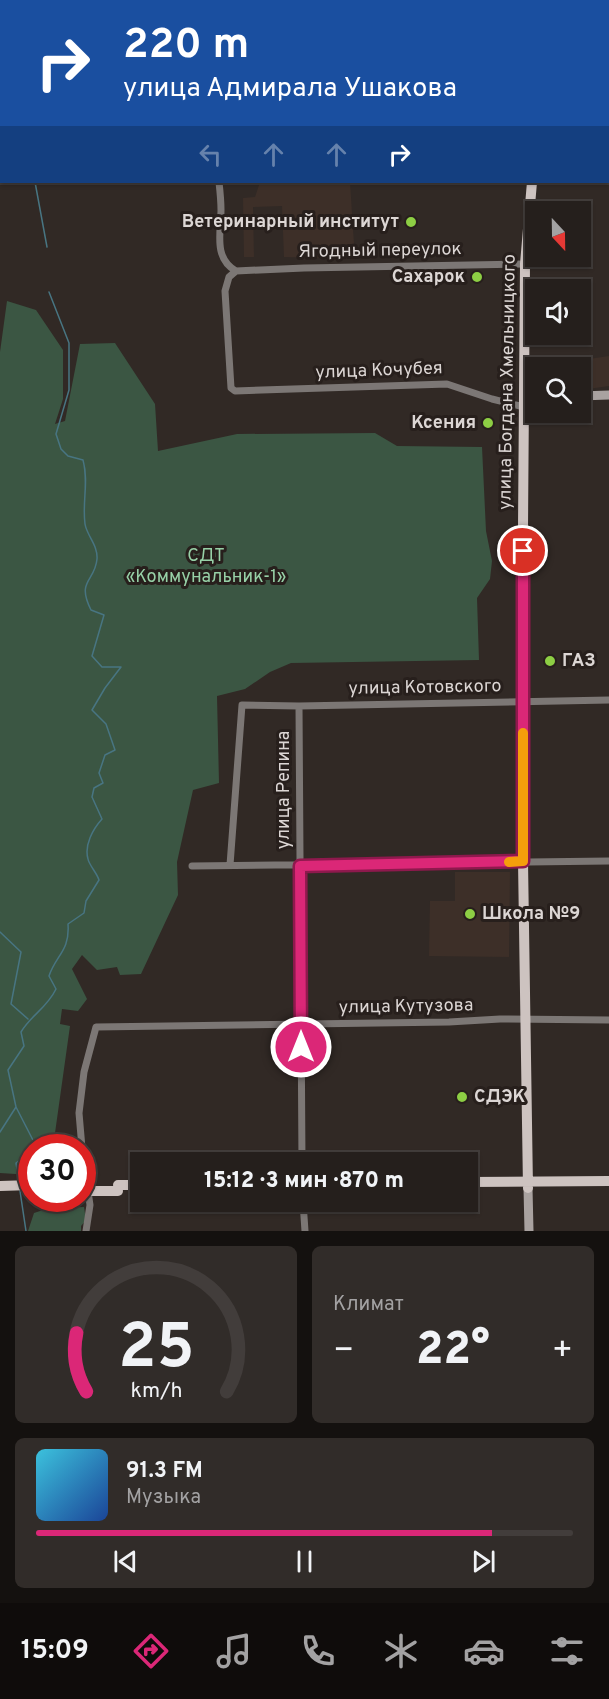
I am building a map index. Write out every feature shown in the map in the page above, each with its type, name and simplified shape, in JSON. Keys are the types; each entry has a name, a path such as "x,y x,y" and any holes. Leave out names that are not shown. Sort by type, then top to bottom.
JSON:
{"main road":[{"name":"улица Богдана Хмельницкого","path":"530,201 532,183"},
{"name":"улица Богдана Хмельницкого","path":"525,267 527,357"},
{"path":"591,396 609,395"},
{"name":"улица Богдана Хмельницкого","path":"528,423 523,861 529,1231"},
{"path":"478,1188 609,1181"},
{"path":"478,1182 609,1187"},
{"path":"0,1186 18,1185"},
{"path":"96,1186 130,1190"},
{"path":"96,1190 130,1186"},
{"path":"0,1191 18,1191"}],"street":[{"path":"219,183 221,211 219,243 224,260 236,271"},
{"name":"Ягодный переулок","path":"236,271 525,264"},
{"name":"улица Кочубея","path":"236,271 229,277 225,291 231,388 235,391 447,384 492,399 525,400"},
{"name":"улица Котовского","path":"230,865 242,705 299,706 609,699"},
{"name":"улица Репина","path":"299,706 302,1152"},
{"path":"192,866 609,861"},
{"name":"улица Кутузова","path":"81,1134 79,1113 84,1072 96,1027 609,1020"},
{"path":"86,1231 89,1212"},
{"path":"304,1212 305,1231"}],"shaded area":[{"path":"260,183 350,183 355,259 284,257 282,206 253,207 254,257 244,257 243,198 255,197"},
{"path":"609,356 609,386 591,389 591,359"},
{"name":"Школа №9","path":"455,872 510,872 509,957 429,956 430,901 455,901"}],"green space":[{"name":"СДТ «Коммунальник-1»","path":"7,301 36,310 63,350 63,399 55,424 65,421 80,344 115,343 155,404 158,451 237,434 375,433 397,446 482,447 486,531 492,561 490,579 477,598 479,660 291,663 270,672 245,689 217,696 219,783 193,790 177,862 178,895 141,974 120,975 117,967 97,970 82,955 72,969 87,999 78,1011 62,1009 60,1024 70,1026 56,1134 18,1134 18,1174 0,1173 0,352"},
{"path":"85,1212 86,1220 81,1226 81,1231 28,1231 34,1213"}],"waterway":[{"path":"35,183 47,247"},
{"path":"30,1134 16,1107 8,1070 24,1046 21,1032 56,989 49,976 65,947 68,924 84,913 86,901 99,880 87,854 90,837 102,819 92,797 94,788 103,783 99,773 105,755 115,750 106,724 92,710 121,667 102,667 92,656 104,615 91,610 85,593 96,567 97,554 85,524 83,460 68,456 61,449 56,434 69,390 69,343 49,292"},
{"path":"0,932 21,952 11,1004 28,1019"},
{"path":"0,1132 16,1107"},
{"path":"18,1162 16,1163 18,1174"},
{"path":"23,1212 26,1231"}],"slow traffic":[{"path":"509,862 523,861 523,733"}],"place":[{"name":"Ветеринарный институт","path":"411,222"},
{"name":"Сахарок","path":"477,277"},
{"name":"Ксения","path":"488,423"},
{"name":"ГАЗ","path":"550,661"},
{"name":"Школа №9","path":"470,914"},
{"name":"СДЭК","path":"462,1097"}],"route":[{"path":"301,1047 300,866 523,861 523,551"}]}
